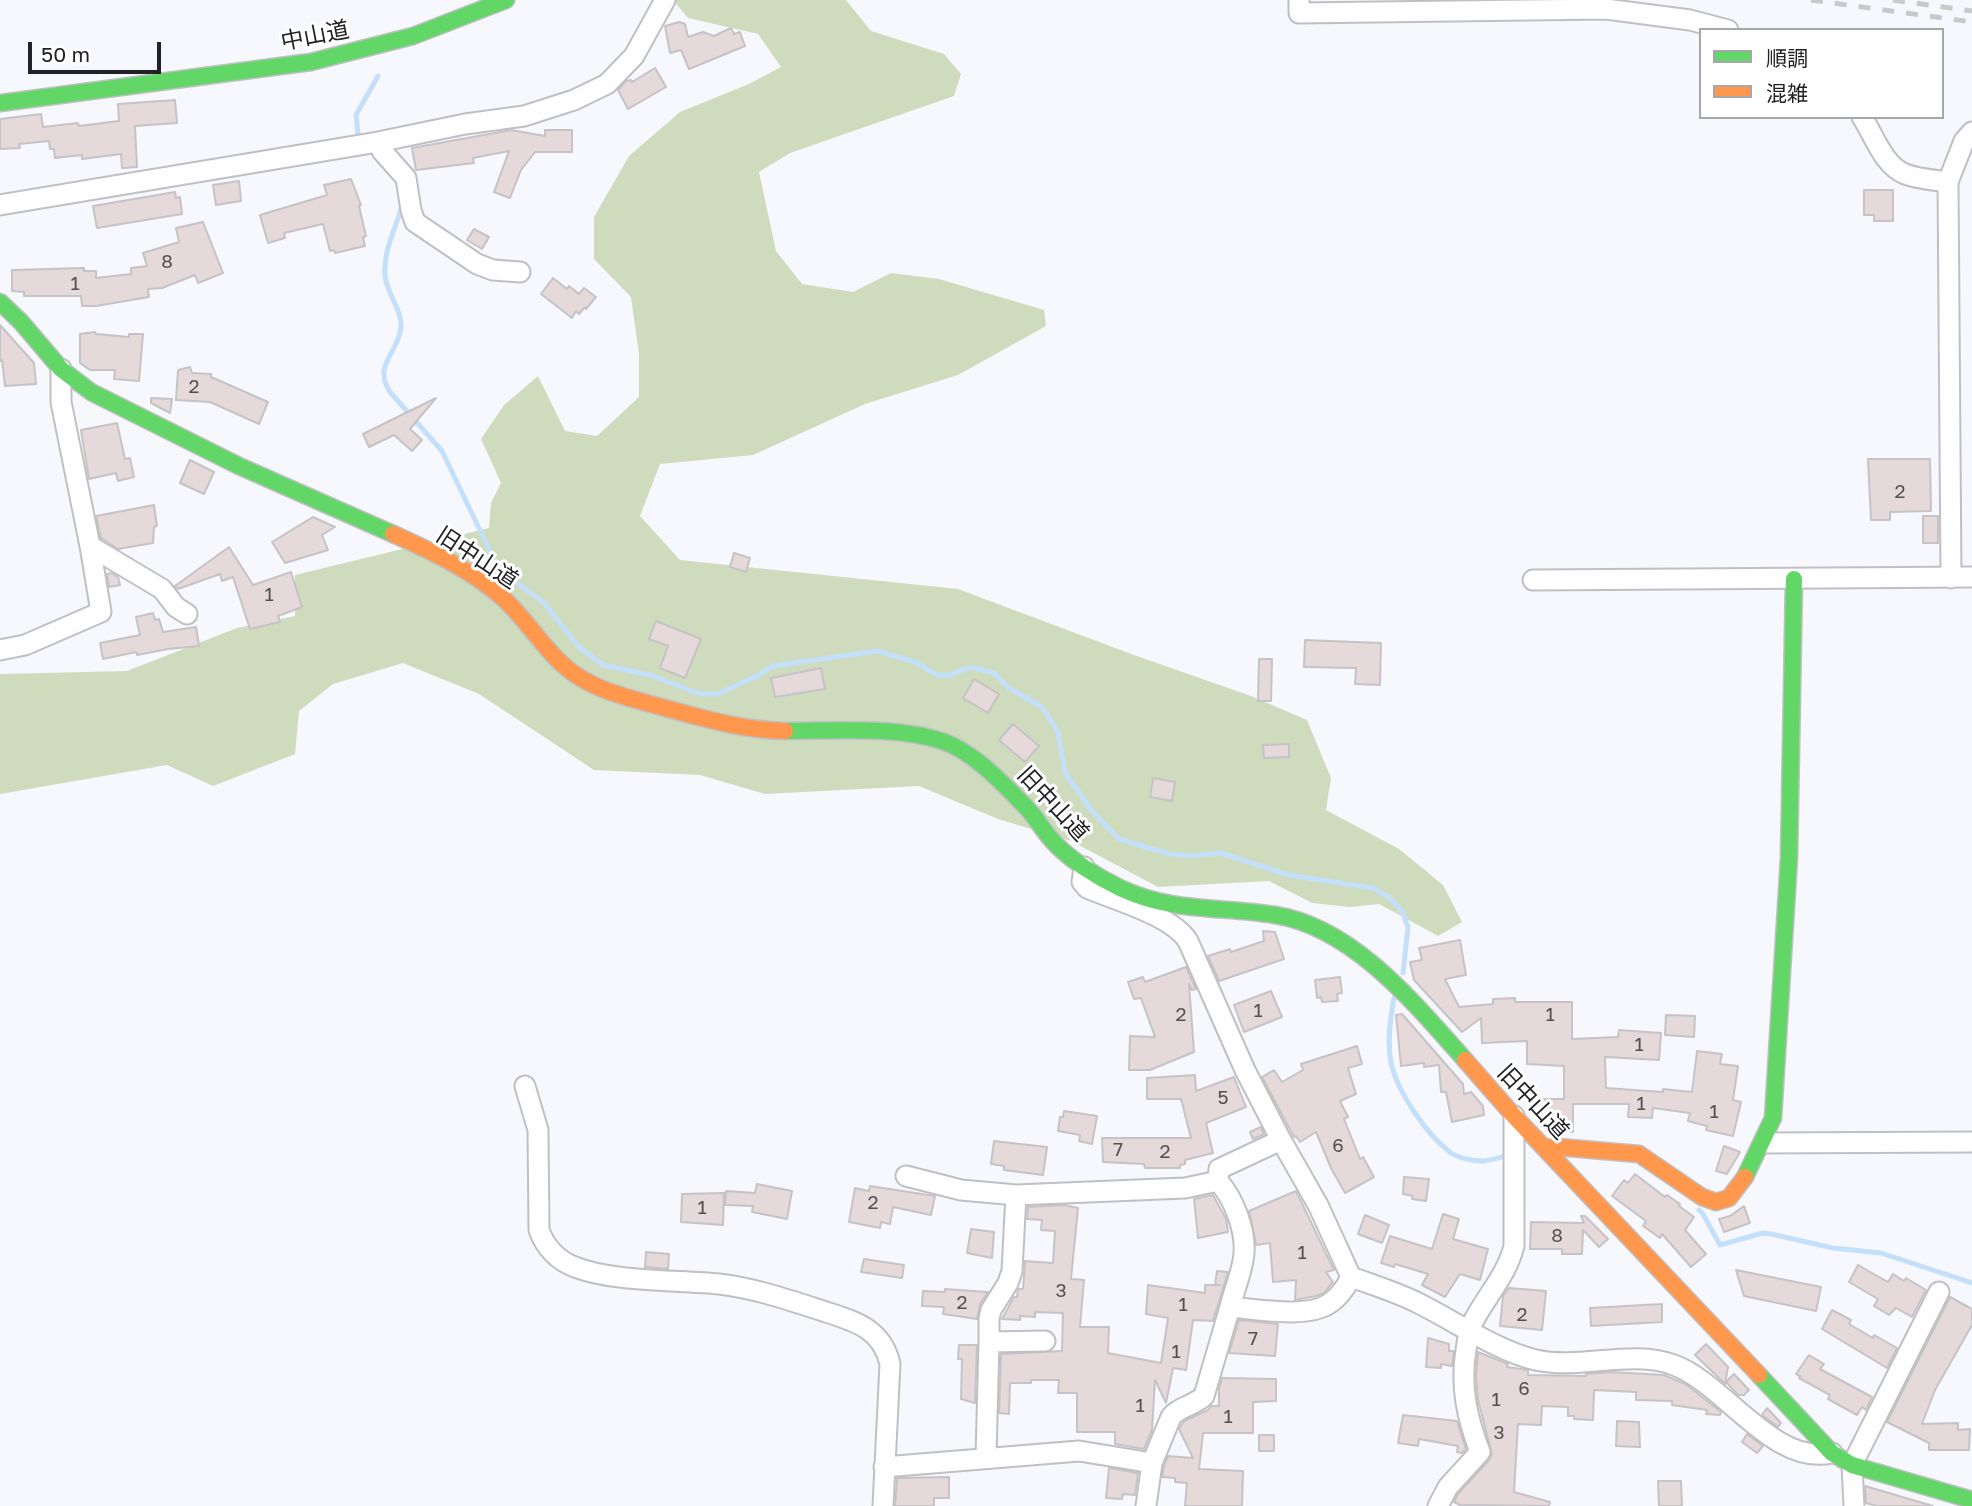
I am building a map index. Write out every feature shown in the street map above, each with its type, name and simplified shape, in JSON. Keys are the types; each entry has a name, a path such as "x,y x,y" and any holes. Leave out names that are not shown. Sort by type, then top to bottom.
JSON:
{"street":[{"name":"中山道","path":"0,103 311,62 413,36 506,0"},
{"path":"0,205 524,116 574,100 607,84 634,56 665,0"},
{"path":"1299,0 1299,13 1606,9 1678,18 1720,28"},
{"path":"1863,119 1892,165 1903,173 1948,182"},
{"path":"1951,578 1948,182 1964,141 1972,132"},
{"path":"377,142 406,178 415,222 477,264 493,270 520,272"},
{"name":"旧中山道","path":"0,302 61,369 91,392 251,471 429,551 460,568 503,598 564,666 601,690 757,730 910,733 945,742 987,768 1028,809 1052,840 1084,867 1118,887 1163,903 1277,915 1308,924 1348,945 1412,1001 1514,1116 1832,1453 1852,1465 1972,1500"},
{"path":"0,650 25,645 101,612 61,402 61,369"},
{"path":"90,546 162,589 176,607 187,614"},
{"path":"1533,580 1972,577"},
{"path":"1545,1148 1639,1154 1712,1203 1723,1202 1735,1193 1763,1143 1773,1118 1789,858 1794,579"},
{"path":"1084,867 1082,882 1087,888 1166,922 1183,933 1245,1070 1318,1205 1351,1277 1412,1300 1511,1352 1558,1364 1656,1360 1674,1365 1692,1374 1788,1447 1821,1455 1832,1453"},
{"path":"525,1086 538,1130 539,1230 550,1250 574,1267 611,1275 721,1284 749,1289 867,1328 887,1349 890,1364 884,1506"},
{"path":"1438,1506 1448,1487 1480,1452 1464,1396 1465,1356 1470,1329 1509,1265 1514,1246 1514,1116"},
{"path":"1146,1506 1153,1463 1175,1412 1195,1404 1204,1396 1244,1252 1238,1212 1227,1190 1218,1181 1219,1169 1281,1140"},
{"path":"1763,1143 1972,1142"},
{"path":"906,1176 961,1190 1016,1195 1185,1188 1218,1181"},
{"path":"986,1457 989,1319 1012,1271 1016,1195"},
{"path":"1230,1307 1271,1311 1314,1310 1329,1304 1346,1287 1351,1277"},
{"path":"1854,1506 1852,1465 1939,1292"},
{"path":"989,1342 1045,1341"},
{"path":"884,1467 1079,1451 1153,1463"}],"green space":[{"path":"673,0 846,0 871,31 944,54 961,74 954,96 790,153 759,172 776,251 802,284 853,292 891,273 939,279 1044,310 1046,326 958,375 865,404 753,455 660,464 640,516 680,560 958,589 1251,696 1307,720 1331,778 1326,810 1399,849 1443,885 1462,922 1438,936 1379,904 1350,907 1312,903 1269,881 1158,887 1071,841 998,819 919,786 765,794 700,775 594,770 479,694 403,663 333,684 299,711 295,754 213,786 167,765 0,794 0,674 127,671 237,628 295,616 295,575 489,528 491,503 501,483 481,439 504,405 538,376 565,431 597,436 639,397 639,354 631,297 594,259 594,217 629,156 680,112 749,84 781,67 758,34 688,18"}],"building":[{"path":"679,22 685,24 688,37 703,32 714,36 731,28 734,34 740,32 745,46 689,69 681,50 670,53 665,26"},
{"path":"655,68 666,87 628,109 618,90 626,81 632,82"},
{"path":"175,100 177,123 135,126 137,167 122,168 121,154 82,159 82,155 55,158 49,141 19,144 20,148 0,149 0,119 41,114 43,127 78,123 79,126 119,121 118,104"},
{"path":"511,130 545,136 545,130 572,130 572,152 535,152 521,170 510,198 494,192 509,151 473,158 474,163 416,170 412,148"},
{"path":"351,179 361,205 365,246 335,253 334,250 330,251 323,224 284,233 285,238 268,243 260,215 327,195 324,185"},
{"path":"239,181 241,201 216,205 213,185"},
{"path":"1864,190 1893,190 1893,221 1874,221 1874,215 1864,215"},
{"path":"175,192 176,198 180,197 182,214 97,228 93,206"},
{"path":"203,222 223,273 198,283 195,275 162,288 148,289 149,297 96,306 82,306 81,296 24,296 24,292 12,291 12,270 84,268 84,271 96,271 96,278 131,274 131,268 147,266 143,253 179,242 176,228"},
{"path":"474,229 489,237 482,249 467,240"},
{"path":"553,278 567,289 569,286 579,294 584,288 596,297 579,314 576,311 572,318 541,294"},
{"path":"0,325 34,363 36,384 5,386 2,360 0,361"},
{"path":"95,332 129,337 129,334 143,334 139,381 114,379 115,370 90,370 80,363 80,334"},
{"path":"190,367 192,373 211,374 211,377 268,402 259,424 210,402 176,400 178,370"},
{"path":"151,398 172,399 170,413 151,403"},
{"path":"436,398 410,429 422,440 412,451 394,435 369,447 363,434"},
{"path":"117,423 125,459 130,458 134,477 118,481 116,473 89,479 81,430"},
{"path":"1868,459 1930,459 1931,511 1890,512 1890,520 1871,520"},
{"path":"190,460 214,472 204,494 180,483"},
{"path":"154,505 157,526 154,527 153,543 118,549 101,538 96,516"},
{"path":"1923,516 1938,516 1938,543 1923,543"},
{"path":"313,517 335,527 322,535 328,550 285,563 272,542"},
{"path":"229,547 253,585 291,572 302,607 278,616 280,622 250,629 233,577 222,581 220,574 178,589 175,586"},
{"path":"734,553 750,558 746,572 730,567"},
{"path":"107,574 118,577 120,585 109,587"},
{"path":"153,613 155,620 159,619 163,632 196,627 199,646 137,655 136,652 103,659 100,643 140,635 136,617"},
{"path":"656,621 701,639 685,678 660,668 668,646 649,639"},
{"path":"1305,640 1381,643 1380,685 1355,684 1356,668 1304,667"},
{"path":"1259,659 1272,659 1271,701 1258,701"},
{"path":"821,668 825,689 775,697 771,678"},
{"path":"974,679 999,694 988,713 963,698"},
{"path":"1013,724 1039,746 1025,762 999,740"},
{"path":"1289,744 1289,757 1264,758 1263,745"},
{"path":"1153,778 1175,782 1172,801 1150,797"},
{"path":"1263,931 1275,932 1284,959 1219,981 1208,956 1264,941"},
{"path":"1460,940 1466,975 1445,979 1459,1007 1493,1004 1493,999 1515,998 1515,1002 1572,1002 1572,1039 1618,1037 1619,1030 1661,1033 1659,1060 1605,1057 1606,1088 1692,1092 1697,1051 1722,1054 1720,1064 1738,1066 1733,1100 1741,1102 1733,1136 1706,1130 1707,1126 1688,1121 1690,1113 1653,1108 1652,1118 1628,1117 1629,1104 1573,1104 1573,1132 1558,1130 1558,1117 1536,1115 1536,1099 1564,1099 1564,1066 1527,1064 1527,1041 1482,1043 1481,1018 1462,1032 1414,980 1410,962 1422,960 1419,948"},
{"path":"1186,967 1196,989 1192,990 1189,984 1194,1052 1150,1070 1129,1070 1130,1036 1155,1037 1141,998 1134,999 1128,982 1143,977 1145,982"},
{"path":"1340,977 1342,993 1337,994 1338,1001 1322,1002 1321,997 1317,998 1315,980"},
{"path":"1271,991 1282,1017 1244,1032 1234,1005"},
{"path":"1402,1014 1463,1084 1464,1094 1471,1092 1483,1106 1484,1115 1452,1122 1446,1092 1441,1092 1439,1065 1424,1067 1424,1063 1401,1066 1396,1015"},
{"path":"1666,1015 1695,1016 1694,1037 1665,1035"},
{"path":"1357,1046 1362,1064 1348,1068 1356,1094 1340,1101 1348,1117 1344,1119 1360,1159 1363,1157 1374,1177 1345,1193 1316,1132 1300,1142 1294,1137 1262,1077 1274,1070 1282,1082 1303,1070 1301,1064"},
{"path":"1195,1075 1196,1091 1234,1077 1246,1107 1206,1123 1213,1153 1185,1160 1185,1164 1180,1165 1180,1168 1145,1168 1144,1164 1103,1162 1102,1138 1191,1138 1181,1099 1147,1099 1147,1078"},
{"path":"1064,1111 1097,1116 1092,1144 1079,1141 1080,1135 1058,1131 1060,1117 1063,1117"},
{"path":"1261,1127 1264,1134 1253,1139 1250,1132"},
{"path":"994,1141 1047,1147 1043,1175 1004,1170 1004,1166 991,1164"},
{"path":"1724,1146 1740,1152 1727,1174 1716,1171"},
{"path":"1635,1174 1665,1197 1667,1195 1680,1204 1679,1206 1694,1217 1685,1230 1706,1254 1691,1267 1662,1234 1660,1238 1643,1226 1646,1221 1612,1196 1624,1180 1628,1183"},
{"path":"1404,1177 1429,1179 1426,1201 1412,1199 1413,1196 1403,1194"},
{"path":"757,1184 792,1191 787,1219 752,1212 753,1206 725,1205 726,1191 755,1193"},
{"path":"870,1186 935,1196 931,1215 893,1207 890,1224 881,1222 880,1228 849,1222 855,1188 869,1191"},
{"path":"1296,1191 1334,1270 1326,1272 1333,1282 1324,1293 1295,1300 1296,1280 1273,1282 1270,1243 1256,1245 1249,1211"},
{"path":"724,1193 723,1225 681,1222 682,1194"},
{"path":"1213,1195 1226,1219 1228,1232 1198,1238 1194,1199"},
{"path":"1064,1205 1078,1208 1071,1279 1084,1280 1080,1327 1109,1327 1108,1353 1161,1363 1168,1318 1146,1314 1148,1285 1205,1293 1205,1285 1215,1285 1217,1271 1228,1272 1213,1321 1193,1320 1186,1370 1173,1368 1166,1403 1155,1380 1152,1430 1144,1449 1115,1444 1115,1432 1077,1432 1077,1393 1058,1393 1059,1380 1010,1383 1009,1414 999,1413 1001,1354 1062,1351 1063,1313 1035,1312 1035,1317 1002,1319 1014,1297 1017,1297 1018,1289 1023,1289 1025,1261 1053,1263 1055,1231 1041,1230 1042,1220 1027,1219 1028,1207"},
{"path":"1744,1206 1750,1223 1724,1232 1719,1219 1730,1216"},
{"path":"1443,1214 1459,1219 1453,1239 1488,1249 1480,1280 1460,1274 1445,1297 1422,1285 1428,1274 1395,1264 1394,1267 1381,1263 1390,1236 1432,1249"},
{"path":"1365,1215 1389,1225 1382,1243 1358,1234"},
{"path":"1581,1216 1585,1216 1608,1239 1599,1247 1583,1230 1582,1254 1562,1254 1562,1249 1530,1249 1531,1222 1584,1223"},
{"path":"971,1229 994,1232 992,1258 967,1253"},
{"path":"646,1252 669,1254 668,1269 645,1267"},
{"path":"864,1259 904,1265 902,1278 861,1272"},
{"path":"1858,1265 1888,1282 1893,1274 1926,1290 1912,1317 1896,1308 1889,1315 1874,1306 1878,1299 1849,1282"},
{"path":"1736,1270 1821,1287 1816,1311 1744,1296"},
{"path":"1509,1288 1546,1291 1542,1330 1500,1326 1503,1296"},
{"path":"945,1289 988,1292 980,1304 977,1319 943,1314 944,1307 922,1306 923,1291 945,1292"},
{"path":"1950,1297 1972,1309 1972,1325 1935,1390 1922,1424 1958,1423 1958,1430 1970,1429 1969,1450 1929,1450 1929,1443 1887,1422"},
{"path":"1662,1304 1662,1322 1591,1326 1590,1308"},
{"path":"1832,1310 1851,1320 1849,1324 1897,1348 1887,1368 1822,1329"},
{"path":"1239,1320 1278,1324 1275,1356 1229,1353"},
{"path":"1428,1338 1449,1344 1449,1351 1454,1351 1452,1366 1441,1364 1441,1368 1426,1367"},
{"path":"1706,1344 1728,1367 1725,1384 1695,1355"},
{"path":"959,1345 977,1345 975,1403 961,1399 962,1359 958,1359"},
{"path":"1478,1352 1508,1364 1507,1367 1528,1370 1528,1375 1586,1376 1611,1372 1664,1375 1687,1385 1721,1412 1720,1415 1706,1414 1707,1410 1672,1405 1672,1401 1636,1400 1636,1392 1594,1390 1593,1420 1568,1416 1568,1407 1542,1406 1541,1425 1518,1424 1514,1492 1550,1502 1549,1506 1460,1505 1454,1502 1458,1494 1492,1454 1478,1400"},
{"path":"1809,1355 1824,1364 1820,1369 1872,1397 1866,1410 1862,1407 1857,1415 1828,1399 1830,1395 1799,1378 1796,1374"},
{"path":"1734,1374 1749,1390 1744,1395 1738,1395 1726,1382"},
{"path":"1222,1378 1276,1379 1276,1401 1253,1402 1253,1433 1203,1433 1199,1469 1243,1471 1242,1506 1185,1506 1187,1483 1162,1477 1164,1466 1168,1456 1193,1458 1179,1429 1184,1421 1211,1406 1219,1406"},
{"path":"1767,1408 1781,1423 1778,1427 1762,1415"},
{"path":"1403,1415 1457,1421 1466,1449 1462,1453 1457,1452 1458,1446 1419,1439 1418,1446 1398,1443"},
{"path":"1617,1421 1639,1422 1640,1447 1616,1446"},
{"path":"1747,1434 1763,1446 1757,1453 1742,1442"},
{"path":"1259,1435 1274,1435 1274,1451 1259,1451"},
{"path":"1109,1468 1138,1473 1135,1495 1123,1494 1122,1499 1106,1498"},
{"path":"949,1477 949,1498 934,1498 934,1506 895,1506 897,1478"},
{"path":"1658,1481 1681,1481 1682,1506 1659,1506"},
{"path":"1865,1486 1933,1506 1877,1506 1866,1503"}],"waterway":[{"path":"358,134 356,115 378,76"},
{"path":"403,202 385,265 386,282 401,320 399,336 385,366 385,382 390,392 442,451 499,570 543,602 579,647 603,665 650,675 700,694 717,694 773,666 877,651 915,662 937,675 951,675 967,668 994,673 1009,688 1042,707 1058,732 1065,773 1093,812 1119,839 1169,854 1192,856 1221,853 1288,875 1373,888 1390,898 1402,911 1408,927 1403,973"},
{"path":"1394,998 1389,1047 1391,1063 1400,1087 1423,1125 1451,1153 1458,1156 1482,1161 1509,1155"},
{"path":"1699,1210 1720,1245 1763,1233 1771,1234 1833,1248 1881,1253 1972,1283"}],"railway":[{"path":"1811,0 1972,22"},
{"path":"1893,0 1972,11"}],"traffic: fast":[{"path":"0,103 311,62 413,36 506,0"},
{"path":"0,302 61,369 91,392 239,466 393,534"},
{"path":"1745,1177 1773,1118 1789,858 1794,579"},
{"path":"785,731 885,731 924,736 954,746 997,778 1029,810 1066,854 1111,884 1159,902 1275,915 1304,922 1331,935 1381,971 1465,1060"},
{"path":"1759,1375 1832,1453 1852,1465 1972,1500"}],"traffic: slow":[{"path":"393,534 450,562 491,588 511,606 563,665 586,681 625,697 709,720 754,729 785,731"},
{"path":"1465,1060 1514,1116 1759,1375"},
{"path":"1545,1148 1639,1154 1702,1197 1716,1202 1729,1198 1745,1177"}]}
